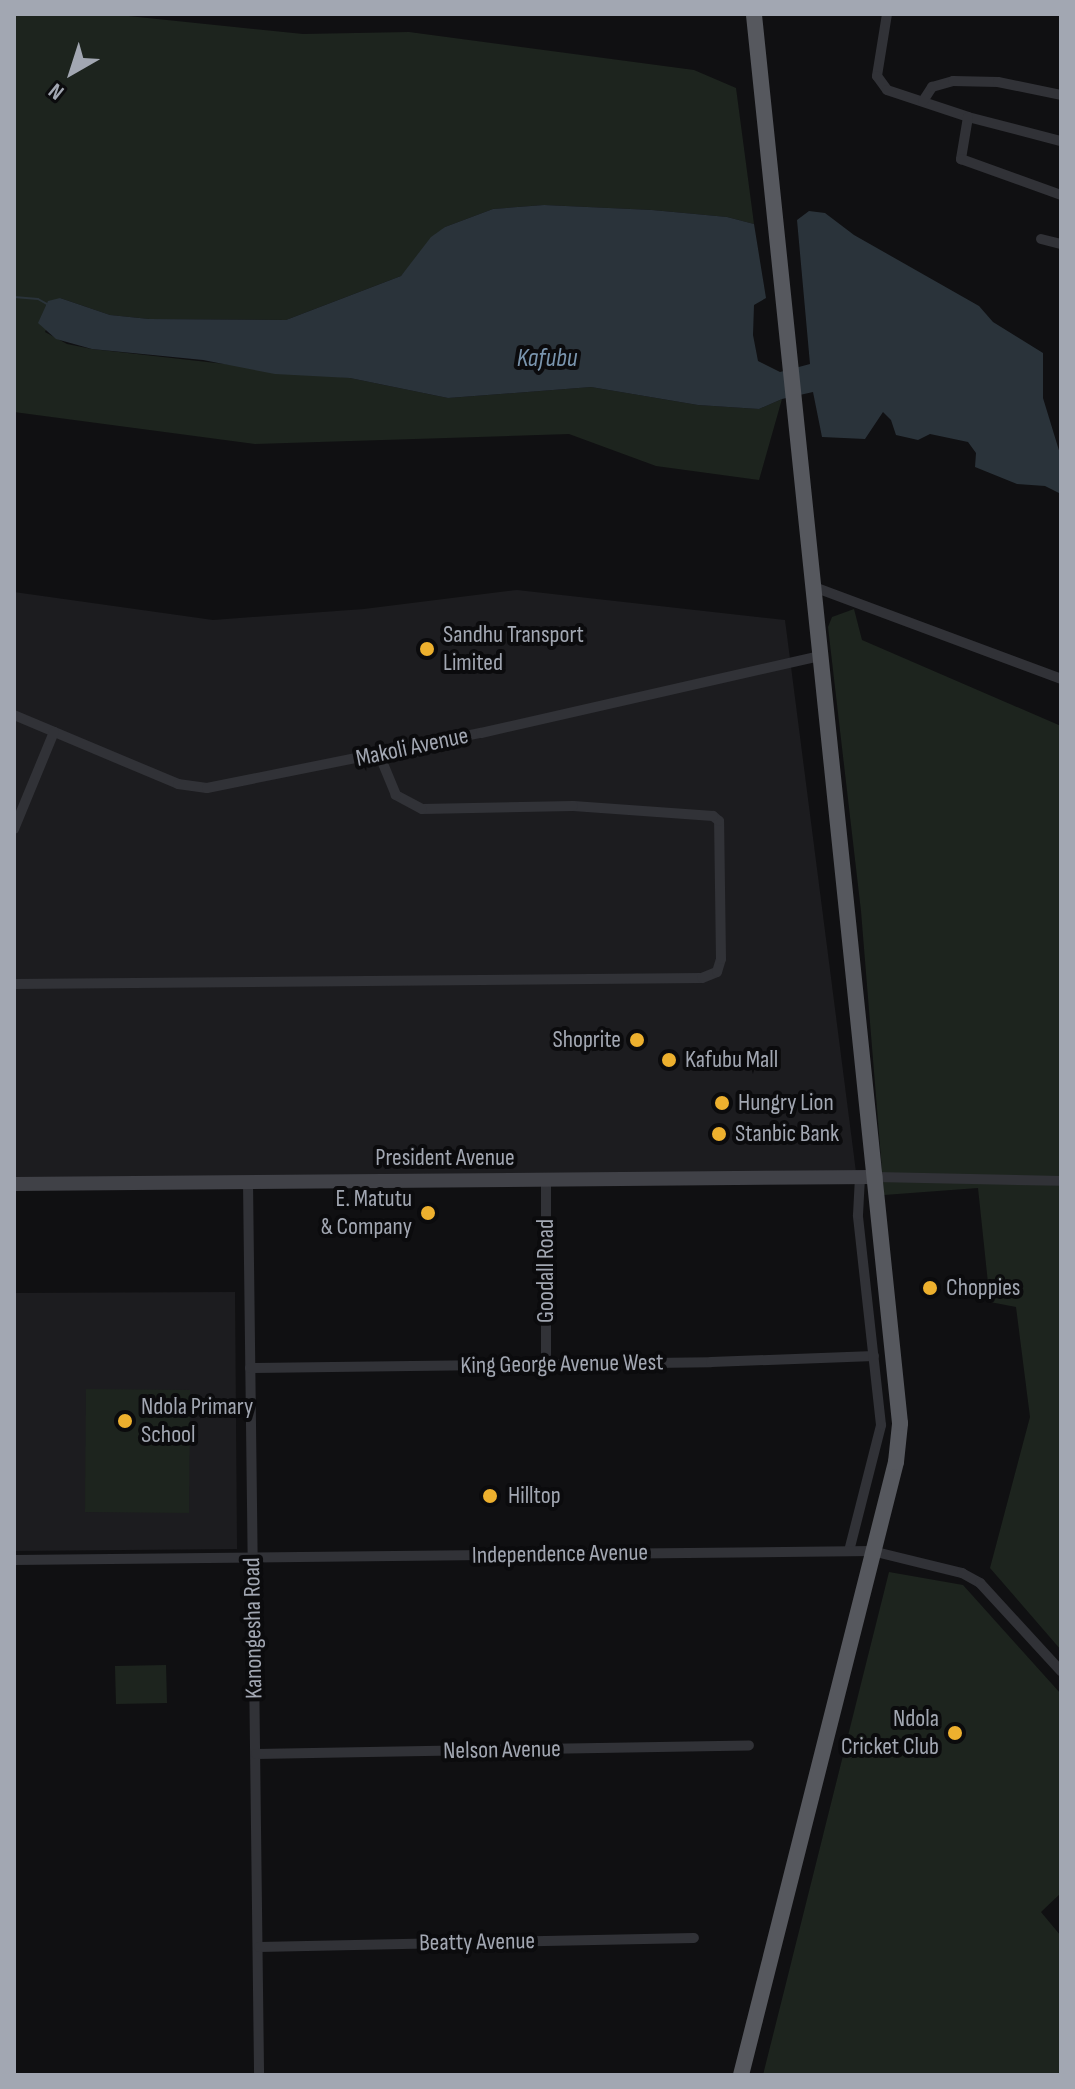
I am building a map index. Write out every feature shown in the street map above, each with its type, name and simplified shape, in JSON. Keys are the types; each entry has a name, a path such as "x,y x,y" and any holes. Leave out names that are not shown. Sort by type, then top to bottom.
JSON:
{"highway":[{"path":"741,2075 896,1462 900,1423 868,1177 796,400 754,14"}],"main road":[{"name":"President Avenue","path":"14,1184 868,1177"}],"street":[{"path":"887,14 877,76 879,83 887,90 968,117 1061,141"},
{"path":"923,101 932,87 953,81 998,82 1061,95"},
{"path":"968,117 961,159 1061,195"},
{"path":"1041,239 1061,244"},
{"path":"814,587 1061,679"},
{"name":"Makoli Avenue","path":"14,715 178,784 197,787 379,754 819,656"},
{"path":"14,829 18,808 54,732"},
{"path":"14,984 702,978 717,972 721,959 719,821 713,816 573,806 422,809 396,795 379,754"},
{"path":"849,1551 881,1425 858,1206 868,1177 1061,1181"},
{"name":"Goodall Road","path":"546,1179 546,1363"},
{"name":"Kanongesha Road","path":"248,1182 259,2075"},
{"name":"King George Avenue West","path":"250,1368 874,1356"},
{"name":"Independence Avenue","path":"14,1560 872,1551 962,1573 980,1583 1061,1671"},
{"name":"Nelson Avenue","path":"256,1754 749,1745"},
{"name":"Beatty Avenue","path":"259,1947 694,1938"}],"shaded area":[{"path":"14,14 109,14 303,34 409,32 694,70 736,88 754,224 727,217 652,210 544,205 493,209 445,227 401,276 286,320 149,319 110,315 60,298 45,332 67,344 92,349 350,378 448,398 591,387 698,405 759,409 782,399 759,480 656,466 569,434 255,444 14,412"},
{"path":"517,590 785,620 856,1172 14,1178 14,592 213,620 364,609"},
{"path":"854,609 862,640 1061,726 1061,1650 990,1568 1030,1417 1016,1307 990,1302 978,1188 884,1195 861,911 828,627 832,617"},
{"name":"Ndola Primary School","path":"235,1292 237,1549 14,1551 14,1293"},
{"path":"86,1389 190,1390 189,1513 85,1512"},
{"path":"889,1572 963,1585 1061,1694 1061,1893 1041,1912 1061,1936 1061,2075 763,2075"},
{"path":"166,1665 167,1703 116,1704 115,1666"}],"water":[{"path":"544,205 652,210 727,217 754,224 766,298 754,305 753,335 758,361 780,372 810,364 797,220 809,211 825,213 854,235 979,306 993,322 1043,353 1043,398 1061,457 1061,494 1045,486 1017,484 975,467 976,453 968,442 930,434 918,440 896,435 891,420 883,412 865,439 822,437 813,392 782,399 759,409 698,405 591,387 448,398 350,378 275,374 203,360 92,349 56,339 38,323 48,301 60,298 110,315 149,319 286,320 401,276 431,237 445,227 493,209"}],"waterway":[{"name":"Kafubu","path":"14,297 38,299 47,304"}],"place":[{"name":"Sandhu Transport Limited","path":"427,649"},
{"name":"Shoprite","path":"637,1040"},
{"name":"Kafubu Mall","path":"669,1060"},
{"name":"Hungry Lion","path":"722,1103"},
{"name":"Stanbic Bank","path":"719,1134"},
{"name":"E. Matutu & Company","path":"428,1213"},
{"name":"Choppies","path":"930,1288"},
{"name":"Ndola Primary School","path":"125,1421"},
{"name":"Hilltop","path":"490,1496"},
{"name":"Ndola Cricket Club","path":"955,1733"}]}
